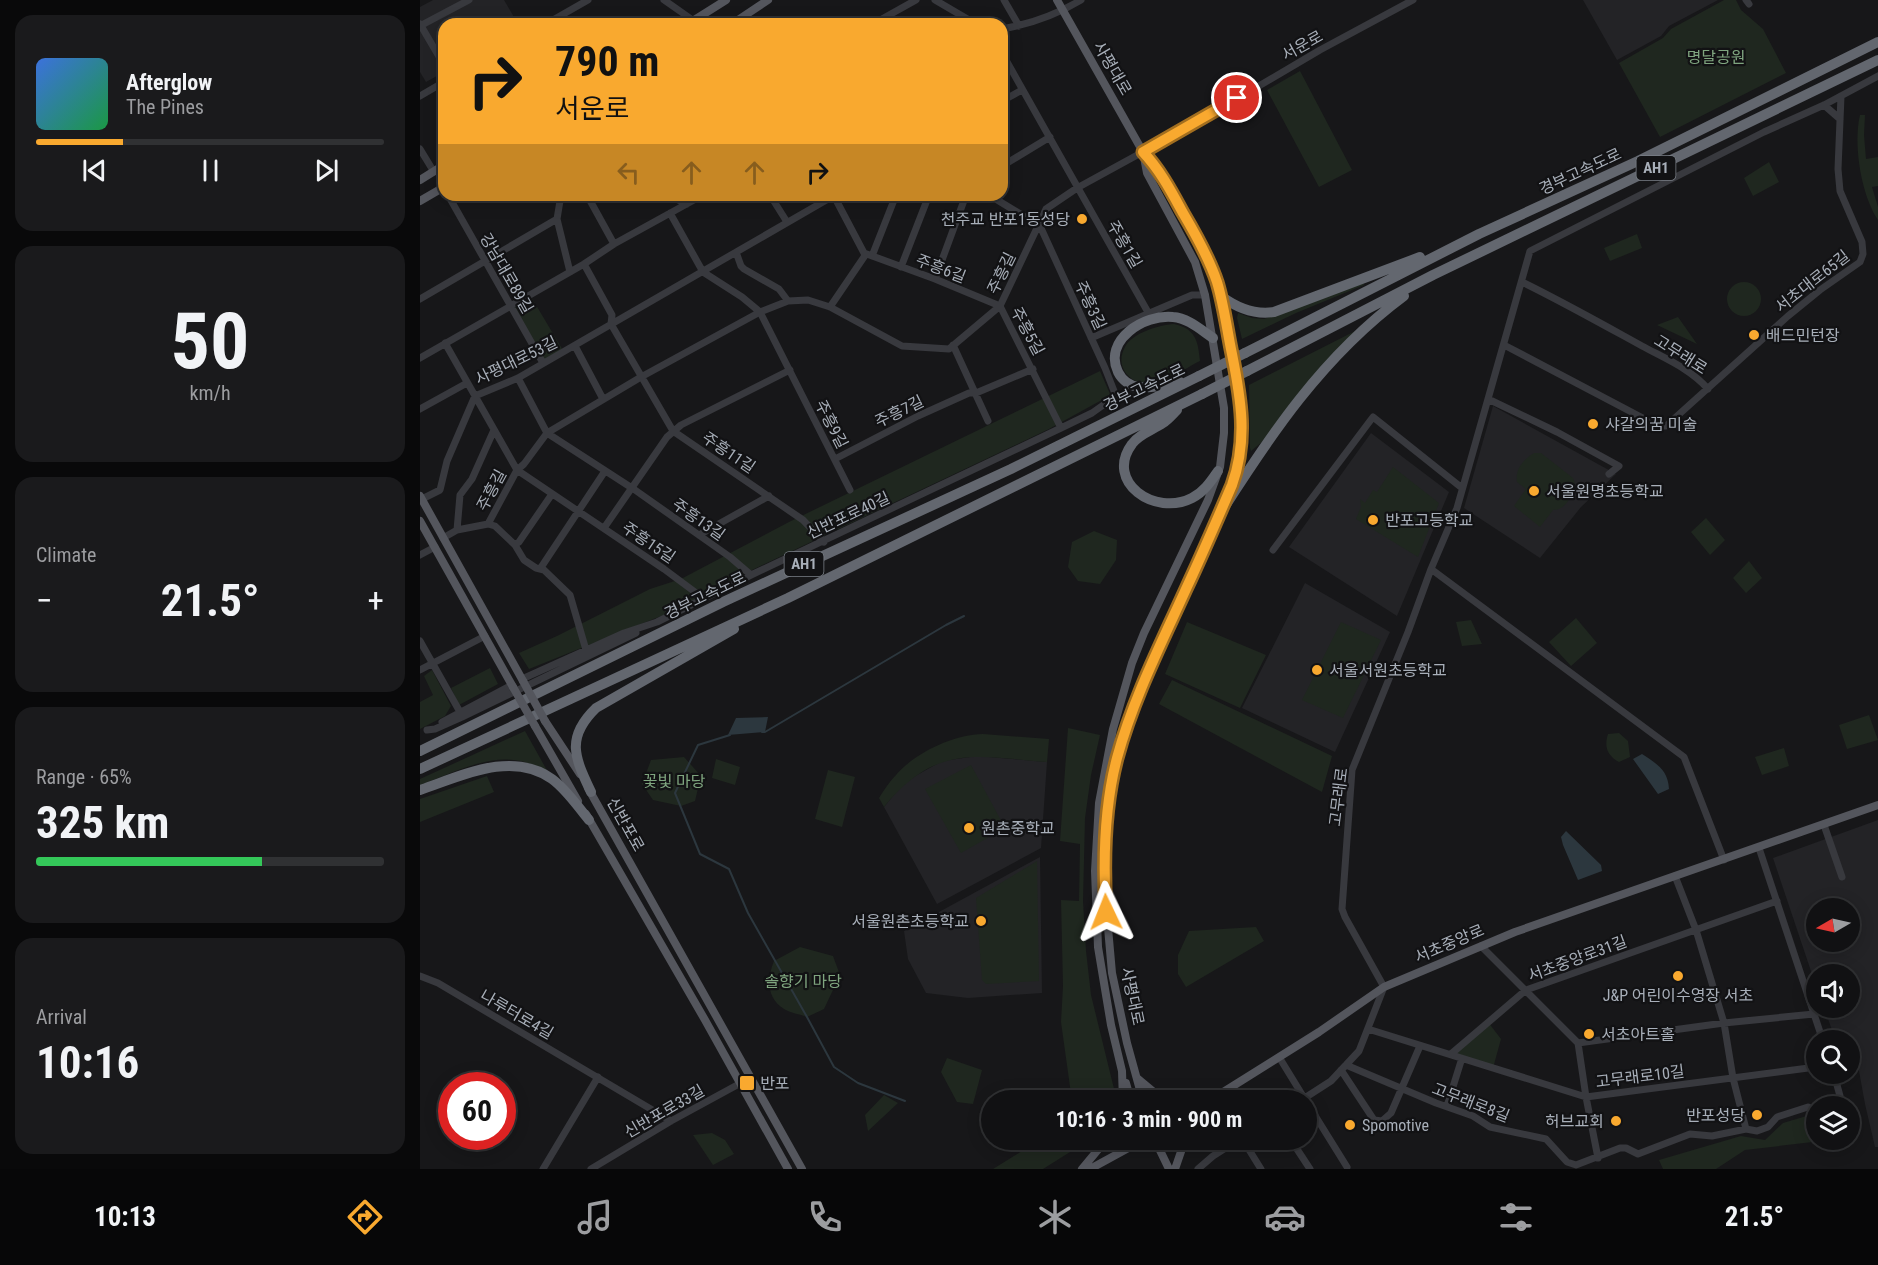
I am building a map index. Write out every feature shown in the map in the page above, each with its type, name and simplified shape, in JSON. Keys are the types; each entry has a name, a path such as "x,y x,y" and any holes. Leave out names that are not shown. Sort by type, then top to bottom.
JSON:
{"highway":[{"name":"경부고속도로","path":"420,752 723,602 1011,468 1195,379 1479,234 1638,161 1878,42"},
{"name":"경부고속도로","path":"420,769 789,598 1184,404 1433,275 1878,60"},
{"path":"1221,296 1233,305 1248,311 1261,314 1274,312 1479,234"},
{"path":"1216,519 1265,443 1335,357 1390,306 1433,275"},
{"path":"1195,379 1147,388 1129,384 1122,378 1116,367 1115,355 1118,343 1135,327 1166,317 1189,322 1213,338"},
{"path":"1184,404 1166,422 1146,432 1132,443 1126,460 1128,479 1136,492 1146,499 1170,504 1195,497 1218,471"},
{"path":"591,792 577,763 575,750 579,732 596,708 789,598"},
{"path":"420,790 482,769 505,766 521,767 550,778 565,791 590,820"}],"main road":[{"path":"697,18 726,0"},
{"path":"741,18 768,0"},
{"name":"사평대로","path":"1057,0 1143,152 1157,168 1203,249 1221,296 1240,393 1243,428 1237,471 1157,652 1134,710 1117,759 1111,796 1105,852 1107,930 1112,973 1140,1090"},
{"name":"사평대로","path":"1117,1047 1098,947 1095,871 1099,803 1119,705 1144,633 1208,500 1223,450 1225,420 1205,295 1195,262 1147,173 1143,152"},
{"path":"420,180 438,169"},
{"path":"420,201 438,190"},
{"name":"신반포로","path":"421,498 545,721 591,792 802,1169"},
{"name":"신반포로","path":"420,521 788,1169"},
{"name":"서초중앙로","path":"1228,1090 1384,987 1515,932 1878,805"},
{"path":"1117,1047 1124,1054 1130,1074 1136,1075 1152,1090"},
{"path":"1117,1047 1128,1090"},
{"path":"1122,1071 1123,1090"},
{"path":"1082,1169 1098,1150"},
{"path":"1090,1169 1125,1150"},
{"path":"1160,1150 1169,1169"},
{"path":"1175,1169 1182,1150"}],"street":[{"path":"438,55 420,26 469,0"},
{"path":"556,18 588,0"},
{"path":"664,0 686,18"},
{"path":"884,18 916,0"},
{"path":"935,0 966,18"},
{"path":"1004,0 1019,26"},
{"path":"1008,28 1032,23 1063,11 1081,0"},
{"name":"서운로","path":"1143,152 1320,50 1413,0"},
{"name":"주흥1길","path":"1008,64 1149,314"},
{"path":"1840,119 1824,105 1878,76"},
{"path":"420,96 438,86"},
{"path":"1008,98 1022,90"},
{"name":"서초대로65길","path":"1708,388 1820,290 1860,262 1863,254 1862,242 1840,191 1841,96"},
{"name":"고무래로","path":"1384,987 1342,909 1352,770 1456,508 1530,251 1764,132 1824,105"},
{"path":"1008,162 1050,137"},
{"path":"420,148 434,172"},
{"name":"주흥길","path":"443,538 457,530 488,524 517,470 547,433 641,377 760,312 788,302 808,300 830,306 902,346 949,349 1000,306 1040,226 1046,209 1077,188 1143,152"},
{"name":"강남대로89길","path":"451,201 543,363"},
{"path":"560,201 557,219 570,272"},
{"path":"590,201 614,244"},
{"path":"681,201 687,204"},
{"path":"420,358 584,264 614,244 692,201"},
{"path":"774,201 787,222"},
{"name":"사평대로53길","path":"421,498 440,490 447,461 475,396 518,378 824,201"},
{"path":"837,201 868,255"},
{"path":"830,306 868,255 894,201"},
{"path":"901,267 927,201"},
{"path":"935,279 964,201"},
{"path":"999,201 1040,226"},
{"path":"669,213 703,272 742,297 760,312"},
{"path":"420,299 557,219"},
{"name":"주흥3길","path":"1040,226 1116,396"},
{"path":"736,252 744,269 779,289 788,302"},
{"name":"주흥6길","path":"868,255 1000,306"},
{"path":"584,264 612,315 612,324 641,377"},
{"name":"고무래로","path":"1504,345 1663,428 1708,388 1699,379 1663,357 1590,316 1522,282"},
{"path":"1091,338 1192,295 1205,295"},
{"name":"주흥5길","path":"1000,306 1061,428"},
{"name":"주흥9길","path":"760,312 850,490"},
{"path":"445,344 517,470"},
{"path":"953,345 988,421"},
{"path":"575,346 603,399"},
{"name":"주흥5길","path":"976,393 1033,369"},
{"path":"604,528 630,487 673,431 681,424 790,370"},
{"name":"주흥11길","path":"641,377 673,431 803,520 824,542"},
{"path":"518,378 547,433"},
{"path":"420,409 467,383"},
{"name":"주흥7길","path":"835,459 918,416 969,393 976,393"},
{"name":"신반포로40길","path":"523,680 624,633 657,622 1092,413 1116,396"},
{"path":"1488,399 1557,432 1619,466 1609,474"},
{"path":"1273,550 1373,417 1462,488"},
{"path":"457,530 460,495 472,478 494,430"},
{"name":"주흥13길","path":"547,433 699,535 751,575"},
{"name":"주흥15길","path":"517,470 664,568 703,598"},
{"path":"540,569 605,471"},
{"path":"515,545 552,494"},
{"path":"699,535 769,496"},
{"path":"488,524 495,526 515,545 524,560 544,570 570,595 586,650"},
{"path":"420,555 435,547"},
{"path":"1431,568 1684,757 1724,860"},
{"path":"427,730 439,728 657,622"},
{"path":"420,670 485,636"},
{"path":"420,641 460,712"},
{"path":"420,735 513,686"},
{"path":"1824,825 1842,877"},
{"path":"1759,848 1806,990"},
{"path":"1675,876 1696,930 1724,1023 1733,1078 1746,1129"},
{"name":"서초중앙로31길","path":"1451,1054 1526,990 1777,901"},
{"path":"1481,946 1578,1043 1598,1158"},
{"name":"나루터로4길","path":"420,976 438,983 671,1121"},
{"path":"1317,1091 1331,1081 1359,1051 1384,987"},
{"path":"1578,1043 1724,1023 1806,1015"},
{"name":"고무래로10길","path":"1368,1029 1586,1097 1806,1068"},
{"path":"1344,1068 1374,1120 1382,1121 1391,1113 1420,1046"},
{"path":"1279,1057 1298,1090"},
{"path":"1447,1106 1462,1058"},
{"name":"고무래로8길","path":"1344,1068 1473,1116 1490,1127 1546,1139 1567,1162 1576,1165 1626,1148 1638,1154 1690,1134 1712,1136 1746,1129 1757,1131 1768,1127 1777,1116 1806,1108"},
{"path":"543,1169 598,1077"},
{"name":"신반포로33길","path":"591,1169 671,1121 750,1078"},
{"path":"1317,1120 1347,1167"},
{"path":"1198,1169 1208,1166 1226,1150"},
{"path":"1249,1150 1261,1169"},
{"path":"1298,1150 1310,1169"}],"shaded area":[{"path":"433,0 504,0 514,18 438,18 438,75 426,82 420,72 420,7"},
{"path":"1583,0 1718,0 1669,26 1661,36 1617,60"},
{"name":"서울원명초등학교","path":"1493,406 1616,474 1581,507 1540,558 1464,508"},
{"name":"반포고등학교","path":"1371,433 1449,492 1397,616 1289,547"},
{"name":"서울서원초등학교","path":"1305,583 1390,632 1335,752 1242,708"},
{"path":"768,717 765,732 728,735 736,718"},
{"path":"1642,754 1664,772 1669,789 1658,794 1633,759"},
{"name":"원촌중학교","path":"977,756 1047,762 1041,848 937,904 884,807 900,787 910,779 942,761"},
{"path":"1878,820 1878,1147 1875,1147 1860,1076 1860,1030 1832,1030 1828,1018 1860,1018 1860,964 1809,964 1773,858"},
{"path":"1566,831 1601,865 1602,871 1578,880 1561,837"},
{"name":"서울원촌초등학교","path":"1040,857 1042,993 968,998 926,993 908,959 904,931"}],"green space":[{"name":"명달공원","path":"1724,0 1736,0 1741,10 1763,29 1786,73 1660,137 1619,63 1663,38 1671,29"},
{"path":"1300,71 1352,170 1319,187 1267,90"},
{"path":"1860,115 1865,115 1866,159 1878,157 1878,186 1872,187 1878,207 1878,220 1867,197 1860,169 1857,140"},
{"path":"1769,162 1779,182 1753,196 1744,178"},
{"path":"1637,234 1642,248 1610,261 1604,248"},
{"path":"1363,282 1364,285 1296,313 1242,339 1238,313 1264,319"},
{"path":"1744,282 1756,287 1761,299 1756,311 1744,316 1732,311 1727,299 1732,287"},
{"path":"530,295 564,352 545,363 511,305"},
{"path":"1678,317 1697,344 1657,325"},
{"path":"1174,324 1187,329 1194,337 1200,361 1155,384 1139,382 1127,374 1123,369 1122,355 1128,342 1146,331"},
{"path":"1363,327 1262,442 1251,451 1249,385"},
{"path":"1100,371 1109,396 1049,429 752,570 671,612 529,669 519,653 650,589 681,579 789,522"},
{"path":"1534,453 1541,453 1573,478 1576,487 1570,499 1561,508 1553,510 1540,527 1514,506 1526,489 1517,482 1519,469 1523,462"},
{"path":"1393,467 1439,503 1418,557 1356,519 1361,507 1360,499 1365,503 1373,490 1377,492"},
{"path":"1706,518 1725,540 1710,555 1691,532"},
{"path":"1094,531 1117,540 1116,560 1100,584 1078,581 1068,567 1072,542"},
{"path":"1749,561 1762,578 1746,593 1733,578"},
{"path":"1576,618 1597,643 1571,666 1549,642"},
{"path":"1471,620 1482,644 1462,646 1456,622"},
{"path":"1187,622 1266,655 1240,708 1165,674"},
{"path":"1341,622 1381,640 1343,718 1302,700"},
{"path":"490,668 498,684 459,705 451,688"},
{"path":"432,670 451,706 445,716 420,729 420,702 433,695 424,676"},
{"path":"1172,680 1332,756 1322,792 1159,704"},
{"path":"1869,715 1878,740 1847,749 1839,725"},
{"path":"1068,728 1100,735 1085,818 1083,901 1091,995 1114,1090 1070,1090 1061,1022 1063,986 1061,900 1079,901 1080,844 1060,841"},
{"path":"525,731 549,774 533,765 517,760 501,760 469,766 420,785 420,779"},
{"path":"1619,733 1628,741 1630,757 1619,762 1609,753 1606,743 1608,734"},
{"path":"983,734 1049,739 1047,762 977,757 939,763 903,787 884,807 879,798 893,778 914,759 948,741"},
{"path":"1784,748 1789,766 1762,775 1755,757"},
{"name":"꽃빛 마당","path":"684,757 701,776 695,801 681,806 653,800 642,784 651,760"},
{"path":"716,759 740,767 735,785 712,778"},
{"path":"971,765 1005,828 961,853 925,789"},
{"path":"828,770 855,777 842,827 815,819"},
{"path":"487,776 494,792 420,822 420,799"},
{"path":"1037,861 1039,981 986,984 982,980 976,898"},
{"path":"1256,927 1264,941 1186,987 1178,974 1178,955 1189,931"},
{"name":"솔향기 마당","path":"800,947 833,956 840,975 824,1009 807,1017 786,1010 778,1004 771,993 769,981 774,961"},
{"path":"1488,1022 1501,1039 1493,1068 1451,1054"},
{"path":"947,1058 982,1070 973,1104 957,1102 941,1072"},
{"path":"884,1095 898,1103 868,1131 865,1115"},
{"path":"1806,1116 1806,1143 1745,1150 1716,1169 1663,1169 1659,1160 1741,1136 1765,1140 1783,1123"},
{"path":"712,1133 725,1140 734,1154 713,1165 693,1135"},
{"path":"1024,1150 1073,1150 1043,1169 993,1169"}],"waterway":[{"path":"762,732 964,616"},
{"path":"730,735 698,745 675,793 700,854 729,869 748,913 834,1067 858,1083 905,1101"}],"place":[{"name":"천주교 반포1동성당","path":"1082,219"},
{"name":"배드민턴장","path":"1754,335"},
{"name":"샤갈의꿈 미술","path":"1593,424"},
{"name":"서울원명초등학교","path":"1534,491"},
{"name":"반포고등학교","path":"1373,520"},
{"name":"서울서원초등학교","path":"1317,670"},
{"name":"원촌중학교","path":"969,828"},
{"name":"서울원촌초등학교","path":"981,921"},
{"name":"J&P 어린이수영장 서초","path":"1678,976"},
{"name":"서초아트홀","path":"1589,1034"},
{"name":"반포","path":"747,1083"},
{"name":"반포성당","path":"1757,1115"},
{"name":"허브교회","path":"1616,1121"},
{"name":"Spomotive","path":"1350,1125"}],"route":[{"path":"1106,912 1107,820 1117,759 1157,652 1232,485 1237,471 1243,428 1240,393 1221,296 1211,266 1169,188 1157,168 1143,152 1237,98"}]}
